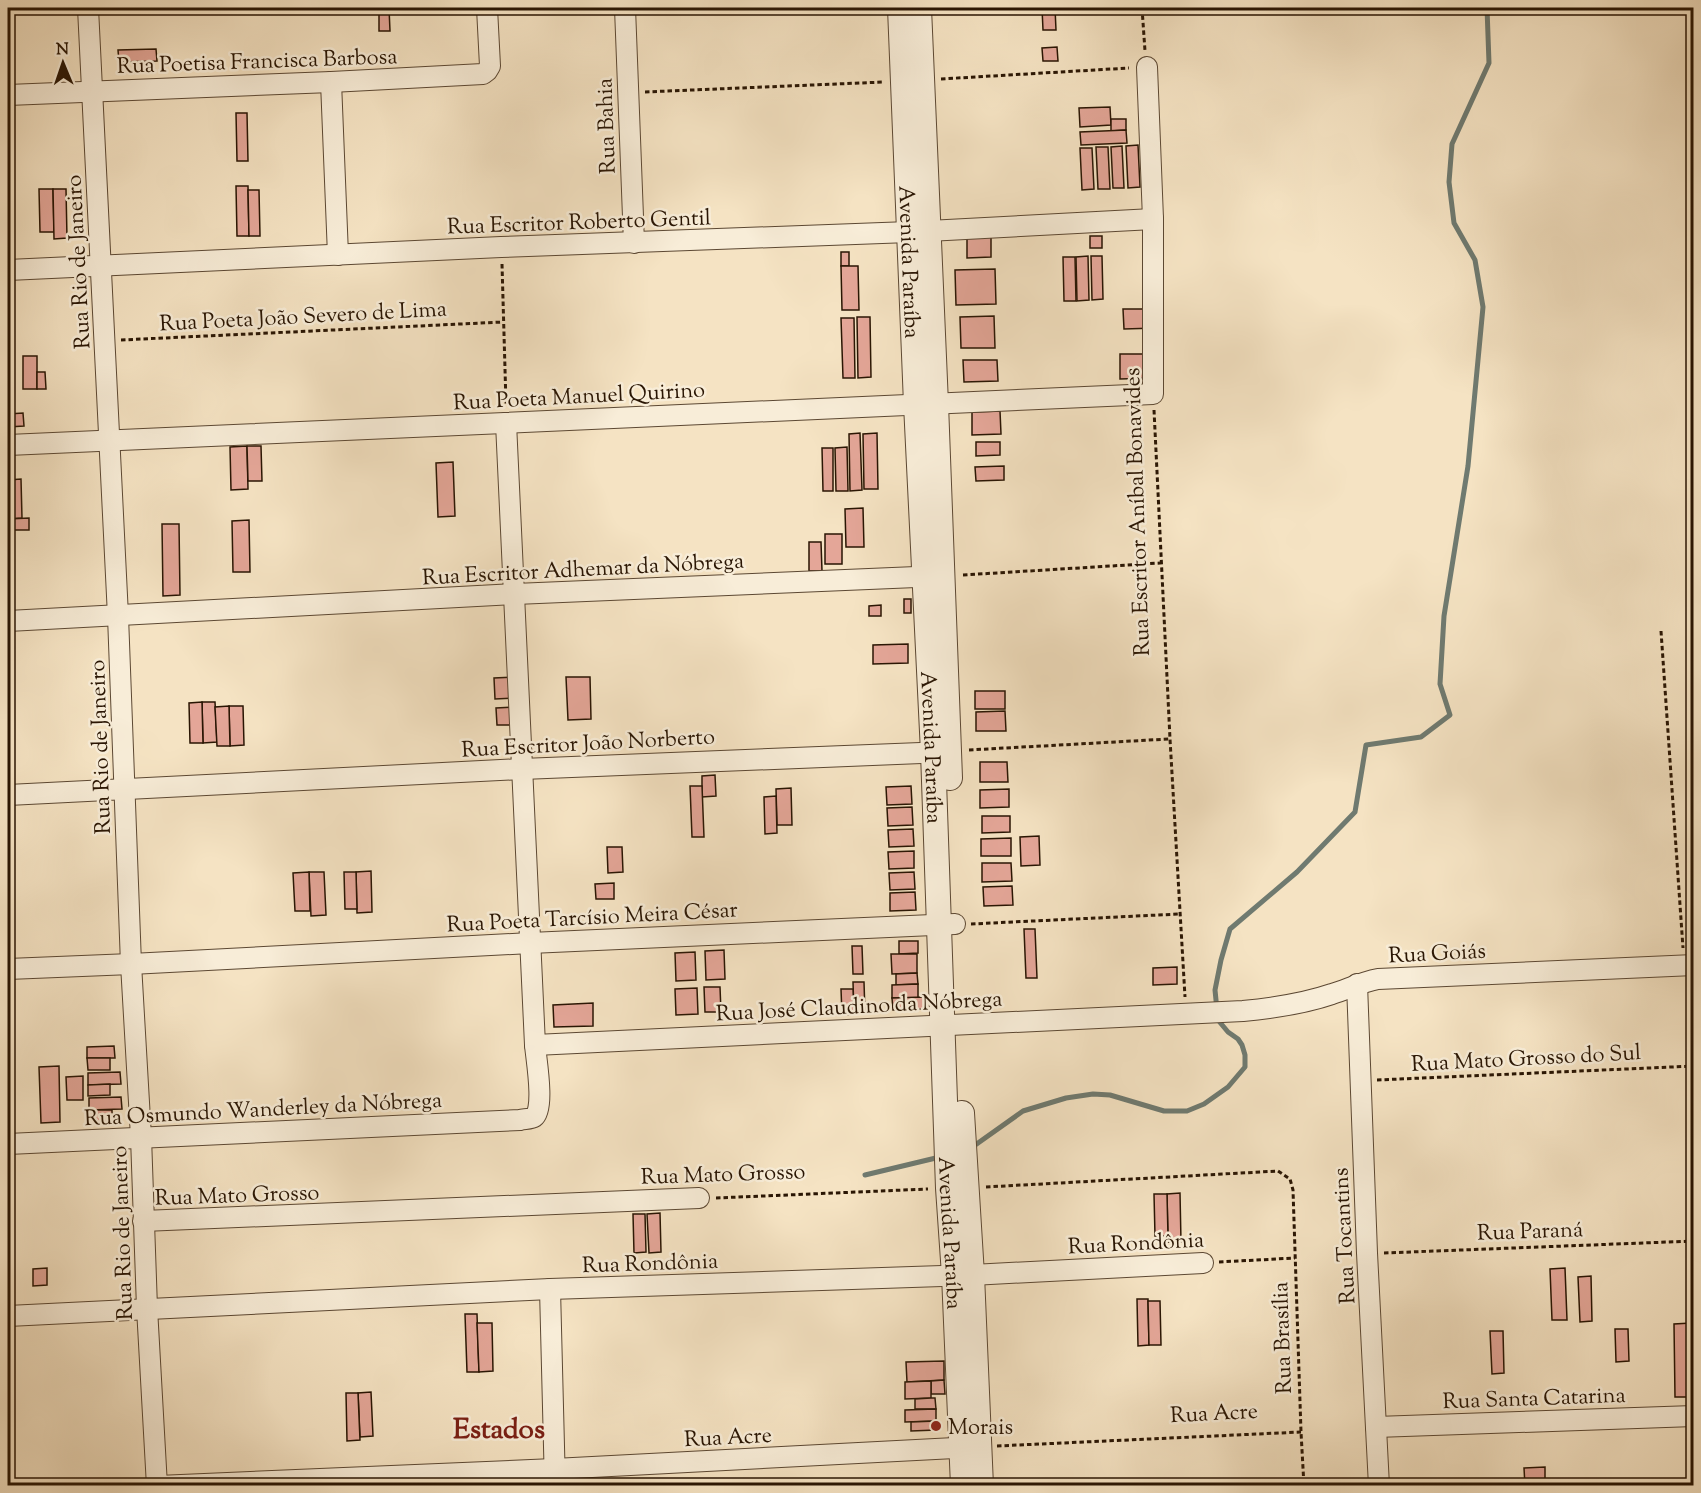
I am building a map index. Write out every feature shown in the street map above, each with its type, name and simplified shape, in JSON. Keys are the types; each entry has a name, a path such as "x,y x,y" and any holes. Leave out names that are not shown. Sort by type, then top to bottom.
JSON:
{"street":[{"name":"Rua Rio de Janeiro","path":"88,8 157,1485"},
{"name":"Rua Poetisa Francisca Barbosa","path":"8,95 483,74 490,66 487,8"},
{"name":"Rua Bahia","path":"625,8 634,243"},
{"name":"Avenida Paraíba","path":"900,8 919,231"},
{"name":"Avenida Paraíba","path":"919,8 919,231 956,1168 971,1447 981,1485"},
{"name":"Rua Escritor Aníbal Bonavides","path":"1147,68 1153,219 1153,394"},
{"path":"331,82 338,255"},
{"name":"Rua Escritor Roberto Gentil","path":"8,270 1153,219"},
{"name":"Rua Poeta Manuel Quirino","path":"8,445 1153,394"},
{"path":"507,423 535,1045"},
{"name":"Rua Escritor Adhemar da Nóbrega","path":"8,621 515,594 934,576"},
{"name":"Rua Escritor João Norberto","path":"8,795 522,769 941,752"},
{"name":"Rua Poeta Tarcísio Meira César","path":"8,969 530,942 947,925"},
{"name":"Rua Goiás","path":"1186,1014 1271,1008 1334,994 1357,984 1378,979 1689,965"},
{"name":"Rua Tocantins","path":"1357,984 1367,1253 1379,1485"},
{"name":"Rua José Claudino da Nóbrega","path":"535,1045 1186,1014"},
{"name":"Rua Osmundo Wanderley da Nóbrega","path":"8,1144 533,1118 539,1109 535,1045"},
{"name":"Rua Mato Grosso","path":"143,1221 699,1198"},
{"name":"Rua Rondônia","path":"8,1316 550,1289 963,1275 1203,1263"},
{"path":"550,1289 555,1477"},
{"name":"Rua Santa Catarina","path":"1376,1427 1694,1416"},
{"name":"Avenida Paraíba","path":"963,1485 971,1447"},
{"name":"Rua Acre","path":"157,1485 555,1477 971,1447"}],"path":[{"path":"1142,8 1147,68"},
{"path":"501,247 507,423"},
{"name":"Rua Poeta João Severo de Lima","path":"104,341 503,322"},
{"name":"Rua Escritor Aníbal Bonavides","path":"1153,394 1186,1014"},
{"path":"934,576 1161,563"},
{"path":"1661,631 1689,965"},
{"path":"941,752 1170,739"},
{"path":"947,925 1179,914"},
{"name":"Rua Mato Grosso do Sul","path":"1360,1081 1694,1066"},
{"name":"Rua Mato Grosso","path":"699,1198 956,1168 1278,1170 1290,1179 1293,1190"},
{"name":"Rua Brasília","path":"1293,1190 1304,1485"},
{"name":"Rua Paraná","path":"1367,1253 1694,1240"},
{"name":"Rua Rondônia","path":"1203,1263 1295,1258"},
{"name":"Rua Acre","path":"971,1447 1301,1432"}],"building":[{"path":"118,8 156,8 156,11 118,12"},
{"path":"379,8 389,8 390,31 379,31"},
{"path":"1042,8 1055,8 1056,30 1043,30"},
{"path":"1057,47 1058,61 1043,61 1042,48"},
{"path":"156,49 157,61 119,62 118,50"},
{"path":"1110,107 1111,125 1080,127 1079,108"},
{"path":"236,113 247,113 248,161 237,161"},
{"path":"1111,119 1126,119 1126,130 1111,131"},
{"path":"1126,130 1127,143 1081,145 1080,132"},
{"path":"1138,145 1140,187 1128,188 1126,146"},
{"path":"1122,146 1124,188 1113,188 1111,147"},
{"path":"1096,147 1108,147 1110,189 1098,189"},
{"path":"1080,148 1092,148 1094,189 1082,190"},
{"path":"236,186 248,186 249,236 237,236"},
{"path":"39,189 53,189 54,232 40,232"},
{"path":"53,189 66,189 67,238 54,239"},
{"path":"248,190 259,190 260,236 249,236"},
{"path":"1090,236 1102,236 1102,248 1090,248"},
{"path":"967,237 991,237 991,257 967,258"},
{"path":"841,252 849,252 849,266 841,266"},
{"path":"1088,256 1089,300 1077,301 1076,257"},
{"path":"1091,256 1102,256 1103,299 1092,300"},
{"path":"1063,257 1075,257 1076,301 1064,301"},
{"path":"841,266 858,266 859,310 842,310"},
{"path":"995,269 996,304 956,305 955,270"},
{"path":"1123,309 1156,309 1156,328 1124,329"},
{"path":"994,316 995,348 961,348 960,317"},
{"path":"857,317 870,317 871,377 858,378"},
{"path":"841,318 854,318 855,378 843,378"},
{"path":"1120,354 1152,354 1152,378 1120,379"},
{"path":"23,356 37,356 37,389 23,389"},
{"path":"963,360 997,360 998,381 964,382"},
{"path":"37,372 45,372 46,389 37,389"},
{"path":"1000,411 1001,434 972,435 972,412"},
{"path":"23,413 24,426 8,427 8,414"},
{"path":"860,433 862,490 850,491 849,434"},
{"path":"877,433 878,489 864,489 863,434"},
{"path":"976,442 1000,442 1000,455 976,456"},
{"path":"247,446 248,489 231,490 230,447"},
{"path":"247,446 261,446 262,481 248,481"},
{"path":"847,447 848,491 836,491 835,448"},
{"path":"822,448 833,448 833,491 823,491"},
{"path":"453,462 455,516 438,517 436,463"},
{"path":"1004,466 1004,480 976,481 975,467"},
{"path":"21,479 22,518 8,519 8,480"},
{"path":"863,508 864,547 846,547 845,509"},
{"path":"29,518 29,530 8,530 8,519"},
{"path":"249,520 250,572 233,572 232,521"},
{"path":"162,524 179,524 180,595 163,596"},
{"path":"825,534 842,534 842,564 825,564"},
{"path":"809,542 821,542 822,571 809,571"},
{"path":"904,599 911,599 911,613 904,613"},
{"path":"881,605 881,616 869,616 869,606"},
{"path":"908,644 908,663 873,664 873,645"},
{"path":"517,677 518,698 495,699 494,678"},
{"path":"566,677 590,677 591,719 568,720"},
{"path":"975,691 1005,691 1005,709 975,709"},
{"path":"202,702 215,702 217,742 203,743"},
{"path":"202,702 203,743 190,743 189,703"},
{"path":"229,706 243,706 244,745 230,746"},
{"path":"229,706 230,746 217,746 215,707"},
{"path":"518,707 519,725 497,725 496,708"},
{"path":"1005,711 1006,731 976,731 976,712"},
{"path":"980,762 1007,762 1008,782 980,782"},
{"path":"715,775 716,796 702,797 702,776"},
{"path":"690,786 702,786 704,837 692,837"},
{"path":"911,786 912,804 887,805 886,787"},
{"path":"791,788 792,825 777,825 776,789"},
{"path":"1009,789 1009,807 980,808 980,790"},
{"path":"776,796 777,833 765,834 764,797"},
{"path":"912,807 913,825 888,826 887,808"},
{"path":"982,816 1010,816 1010,832 982,833"},
{"path":"913,829 914,846 889,847 888,830"},
{"path":"1039,836 1040,865 1021,866 1020,837"},
{"path":"1011,838 1011,856 981,856 981,839"},
{"path":"607,847 622,847 623,872 608,873"},
{"path":"914,851 914,868 889,869 888,852"},
{"path":"982,863 1011,863 1012,881 982,882"},
{"path":"371,871 372,912 357,913 356,872"},
{"path":"309,872 324,872 326,915 311,916"},
{"path":"309,872 310,911 295,911 293,873"},
{"path":"344,872 356,872 357,909 345,909"},
{"path":"914,872 915,889 890,890 889,873"},
{"path":"614,883 614,899 596,899 595,884"},
{"path":"1012,886 1013,905 984,906 983,887"},
{"path":"915,892 916,910 890,911 890,893"},
{"path":"1024,929 1035,929 1037,978 1026,978"},
{"path":"899,941 918,941 918,953 899,954"},
{"path":"852,946 862,946 863,974 853,974"},
{"path":"724,950 725,979 706,980 705,951"},
{"path":"695,952 696,980 676,981 675,953"},
{"path":"891,954 917,954 917,973 892,974"},
{"path":"1177,967 1177,984 1153,985 1153,968"},
{"path":"917,973 918,984 896,985 896,974"},
{"path":"853,982 864,982 865,1014 854,1014"},
{"path":"918,984 918,998 892,998 892,985"},
{"path":"704,987 720,987 721,1012 705,1012"},
{"path":"697,988 698,1014 676,1015 675,989"},
{"path":"841,989 853,989 854,1014 842,1015"},
{"path":"924,997 925,1009 893,1010 892,998"},
{"path":"593,1003 593,1026 554,1027 553,1005"},
{"path":"114,1046 115,1058 87,1058 87,1047"},
{"path":"87,1058 110,1058 110,1070 88,1070"},
{"path":"59,1066 60,1122 41,1123 39,1067"},
{"path":"120,1072 121,1084 88,1085 88,1073"},
{"path":"83,1076 83,1100 67,1100 66,1077"},
{"path":"110,1084 110,1095 88,1096 88,1085"},
{"path":"121,1097 122,1109 89,1110 89,1098"},
{"path":"8,1101 11,1101 12,1123 8,1123"},
{"path":"89,1110 112,1110 112,1122 90,1123"},
{"path":"1180,1193 1181,1242 1168,1242 1167,1194"},
{"path":"1154,1194 1167,1194 1168,1236 1155,1236"},
{"path":"660,1213 661,1252 649,1253 647,1214"},
{"path":"633,1214 645,1214 646,1252 634,1253"},
{"path":"47,1268 47,1285 33,1286 33,1269"},
{"path":"1565,1268 1567,1320 1552,1320 1550,1269"},
{"path":"1591,1276 1592,1321 1580,1322 1578,1277"},
{"path":"1137,1299 1148,1299 1149,1345 1138,1346"},
{"path":"1148,1301 1160,1301 1161,1345 1149,1345"},
{"path":"465,1314 477,1314 479,1372 467,1372"},
{"path":"477,1323 492,1323 493,1371 479,1372"},
{"path":"1691,1323 1694,1323 1694,1397 1693,1397"},
{"path":"1691,1323 1693,1397 1675,1397 1674,1324"},
{"path":"1615,1329 1628,1329 1629,1361 1616,1362"},
{"path":"1490,1331 1503,1331 1504,1373 1492,1374"},
{"path":"944,1361 944,1380 907,1382 906,1362"},
{"path":"944,1380 945,1394 931,1394 931,1381"},
{"path":"931,1381 931,1398 905,1399 905,1382"},
{"path":"371,1392 373,1436 360,1437 358,1393"},
{"path":"346,1393 358,1393 360,1440 347,1441"},
{"path":"935,1398 936,1409 915,1409 915,1399"},
{"path":"936,1409 936,1421 905,1422 905,1410"},
{"path":"936,1421 936,1430 911,1431 911,1422"},
{"path":"1545,1467 1545,1486 1525,1486 1524,1468"}],"waterway":[{"path":"971,1148 1023,1111 1066,1098 1093,1094 1110,1095 1164,1111 1187,1111 1204,1104 1228,1087 1245,1067 1242,1045 1218,1020 1215,990 1230,929 1297,872 1355,812 1366,745 1421,737 1450,715 1440,684 1444,616 1468,466 1483,307 1475,260 1454,223 1449,182 1452,144 1489,63 1487,8"},
{"path":"865,1175 940,1157"}],"place":[{"name":"Morais","path":"936,1426"}],"district":[{"name":"Estados","path":"499,1428"}]}
